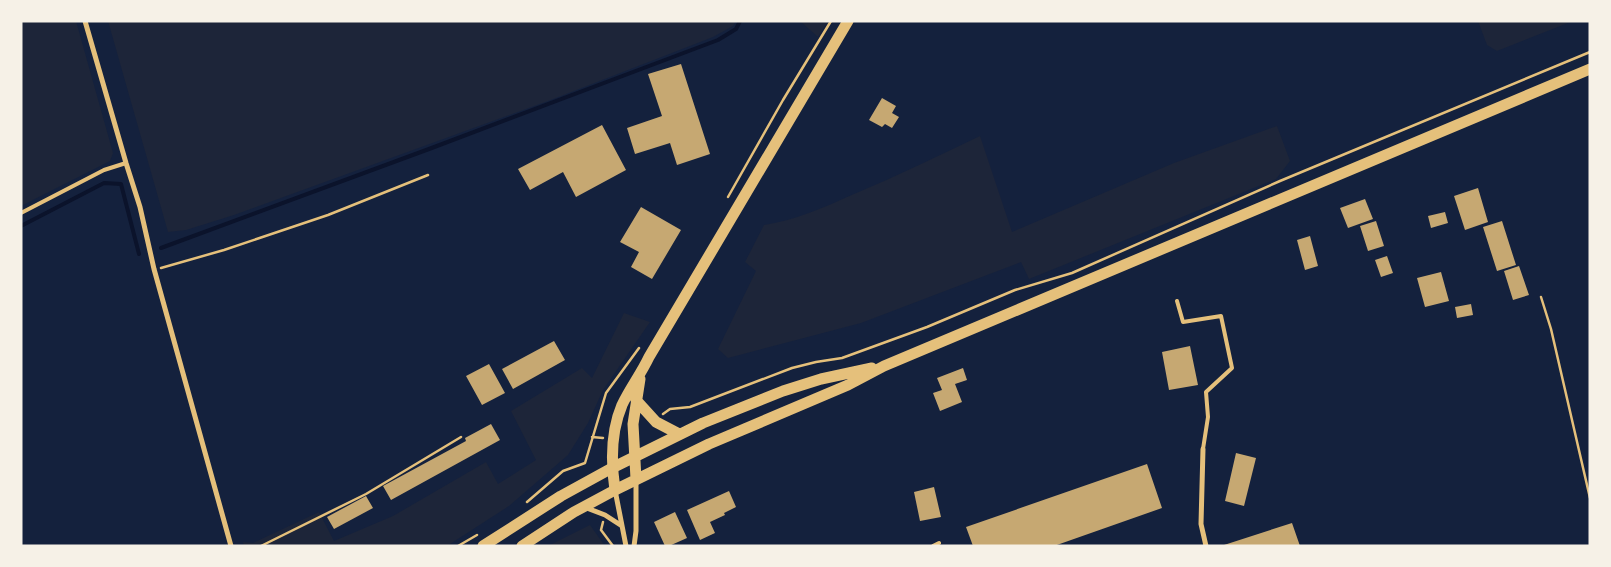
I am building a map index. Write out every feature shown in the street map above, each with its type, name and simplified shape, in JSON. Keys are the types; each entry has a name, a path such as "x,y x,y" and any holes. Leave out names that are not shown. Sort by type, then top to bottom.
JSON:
{"main road":[{"path":"615,490 612,468 618,418 622,405 848,21"},
{"path":"522,546 615,490 709,444 848,385 884,366 1590,69"},
{"path":"483,546 560,496 679,434 783,391 821,379 884,366"},
{"path":"636,479 633,424 640,375"},
{"path":"636,400 656,422 679,434"}],"street":[{"path":"85,21 140,207 154,270 231,546"},
{"path":"1203,449 1201,524 1206,546"},
{"path":"634,546 636,531 636,479"},
{"path":"615,490 626,546"},
{"path":"584,507 605,515 622,526"}],"lane":[{"path":"21,213 104,170 126,163"},
{"path":"1177,301 1183,322 1221,316 1232,368 1206,392 1208,418 1203,449"},
{"path":"933,546 939,543"}],"path":[{"path":"726,201 830,21"},
{"path":"656,422 667,410 690,407 792,368 842,358 926,327 1015,290 1072,273 1280,181 1590,52"},
{"path":"154,270 224,250 328,215 428,175"},
{"path":"1541,297 1551,329 1590,498"},
{"path":"526,503 563,471 585,463 606,392 644,342"},
{"path":"261,546 366,494 461,437"},
{"path":"592,437 615,438"},
{"path":"458,546 481,532"},
{"path":"602,532 613,546"}],"shaded area":[{"path":"21,21 76,21 113,153 110,161 21,206"},
{"path":"108,21 736,21 733,26 713,37 548,101 234,215 186,230 168,232"},
{"path":"800,21 828,21 818,37"},
{"path":"1478,21 1573,21 1497,51 1487,45"},
{"path":"1277,126 1290,161 1276,179 1029,279 1021,262 861,323 728,358 718,349 756,271 745,262 764,225 787,220 821,208 902,173 980,136 1012,232 1174,163"},
{"path":"624,313 650,322 603,390 588,423 568,455 509,506 447,546 244,546 243,542 253,543 319,512 334,541 393,516 486,462 498,484 536,460 511,411 582,368 592,378"},
{"path":"590,525 605,546 548,546"}],"building":[{"path":"681,64 710,154 677,165 670,143 635,154 627,128 662,116 648,74"},
{"path":"882,98 896,106 892,113 899,117 892,128 885,124 882,127 869,120"},
{"path":"602,125 626,170 576,197 563,172 530,190 518,169"},
{"path":"1478,188 1488,222 1465,230 1454,196"},
{"path":"1365,199 1373,219 1348,228 1340,208"},
{"path":"641,207 681,230 652,279 631,267 639,252 620,242"},
{"path":"1445,212 1448,223 1431,228 1428,216"},
{"path":"1376,221 1384,246 1368,251 1360,226"},
{"path":"1502,221 1516,265 1497,271 1483,227"},
{"path":"1310,236 1318,266 1305,270 1297,240"},
{"path":"1387,256 1393,273 1381,277 1375,260"},
{"path":"1519,266 1529,295 1513,300 1504,271"},
{"path":"1441,272 1449,301 1425,307 1417,278"},
{"path":"1471,304 1473,315 1457,318 1455,307"},
{"path":"554,341 565,360 513,389 502,369"},
{"path":"1190,346 1198,385 1169,390 1162,352"},
{"path":"489,364 505,393 482,405 466,376"},
{"path":"963,368 967,380 955,384 962,402 940,411 933,393 942,390 937,378"},
{"path":"491,424 500,440 391,500 383,486 466,441 465,438"},
{"path":"1236,453 1256,458 1244,506 1225,501"},
{"path":"1147,464 1162,508 1054,546 973,546 966,527"},
{"path":"934,487 941,517 920,521 914,492"},
{"path":"729,491 736,507 710,522 715,533 700,540 687,510"},
{"path":"366,496 373,508 334,529 327,517"},
{"path":"675,512 687,538 665,546 654,522"},
{"path":"1292,523 1300,546 1224,546 1224,545"}],"waterway":[{"path":"161,248 718,40 736,29 740,21"},
{"path":"21,226 104,183 121,184 139,254"}]}
